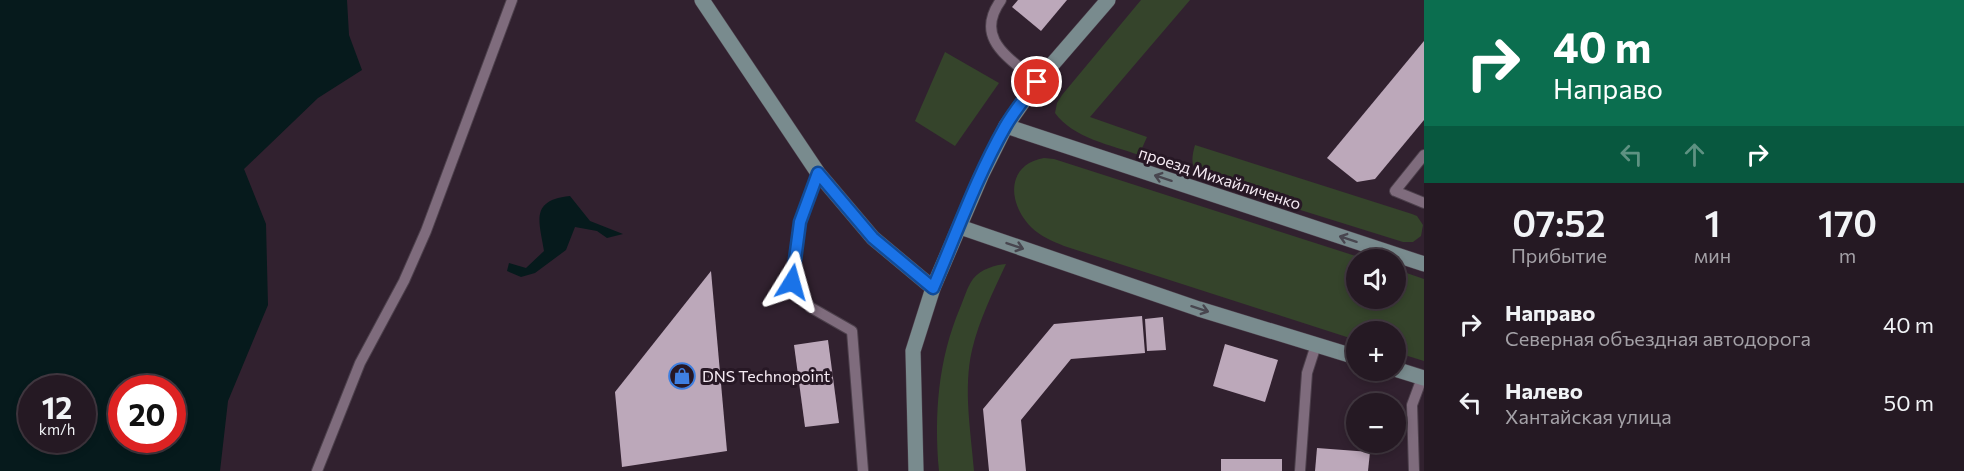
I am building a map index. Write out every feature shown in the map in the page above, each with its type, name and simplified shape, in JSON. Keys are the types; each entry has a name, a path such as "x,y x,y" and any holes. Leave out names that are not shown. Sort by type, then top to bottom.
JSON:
{"street":[{"path":"702,0 818,173 873,238 933,288"},
{"path":"916,471 914,351 933,288 981,176 1006,126 1037,82 1108,0"},
{"name":"проезд Михайличенко","path":"1006,126 1424,264"},
{"path":"960,227 1199,309 1346,354"},
{"path":"1406,373 1423,378"}],"lane":[{"path":"317,471 360,363 404,281 426,231 512,0"},
{"path":"1001,0 991,17 990,32 997,46 1037,82"},
{"path":"1424,155 1395,191 1424,202"},
{"path":"818,173 800,222 792,282 810,307 852,331 863,471"},
{"path":"1300,471 1308,373 1316,345"},
{"path":"1414,471 1412,405 1423,378"}],"green space":[{"path":"1141,0 1190,0 1090,117 1147,137 1139,155 1082,135 1063,122 1055,113 1062,95"},
{"path":"945,52 999,83 955,146 915,121"},
{"path":"1195,145 1417,216 1423,225 1421,236 1413,242 1403,242 1211,182 1200,175 1194,167 1192,158"},
{"path":"1044,158 1054,159 1346,253 1346,309 1406,309 1406,273 1424,279 1424,361 1406,355 1406,321 1346,321 1346,337 1064,246 1046,238 1023,218 1015,197 1014,186 1017,177 1022,168"},
{"path":"1006,264 978,328 969,365 968,410 974,471 939,471 937,429 939,388 953,328 973,279 988,268"}],"shaded area":[{"path":"0,0 347,0 349,35 362,70 318,98 244,169 266,224 268,305 228,401 220,471 0,471"},
{"path":"570,196 590,221 623,234 607,238 597,231 575,227 566,250 535,273 521,277 507,271 509,263 526,268 544,251 539,221 543,207 557,198"}],"building":[{"path":"1018,0 1067,0 1041,31 1012,7"},
{"path":"1424,41 1424,120 1375,179 1357,182 1327,158"},
{"path":"711,271 727,451 622,467 615,392"},
{"path":"1142,316 1145,353 1071,359 1021,420 1026,471 989,471 983,409 1054,324"},
{"path":"1163,317 1166,350 1147,351 1145,319"},
{"path":"828,340 839,423 805,427 794,345"},
{"path":"1225,344 1278,360 1265,402 1213,386"},
{"path":"1317,448 1346,450 1346,453 1370,453 1368,471 1315,471"},
{"path":"1221,459 1282,459 1282,471 1221,471"}],"place":[{"name":"DNS Technopoint","path":"682,376"}],"route":[{"path":"792,282 800,222 818,173 873,238 933,288 997,143 1037,82"}]}
